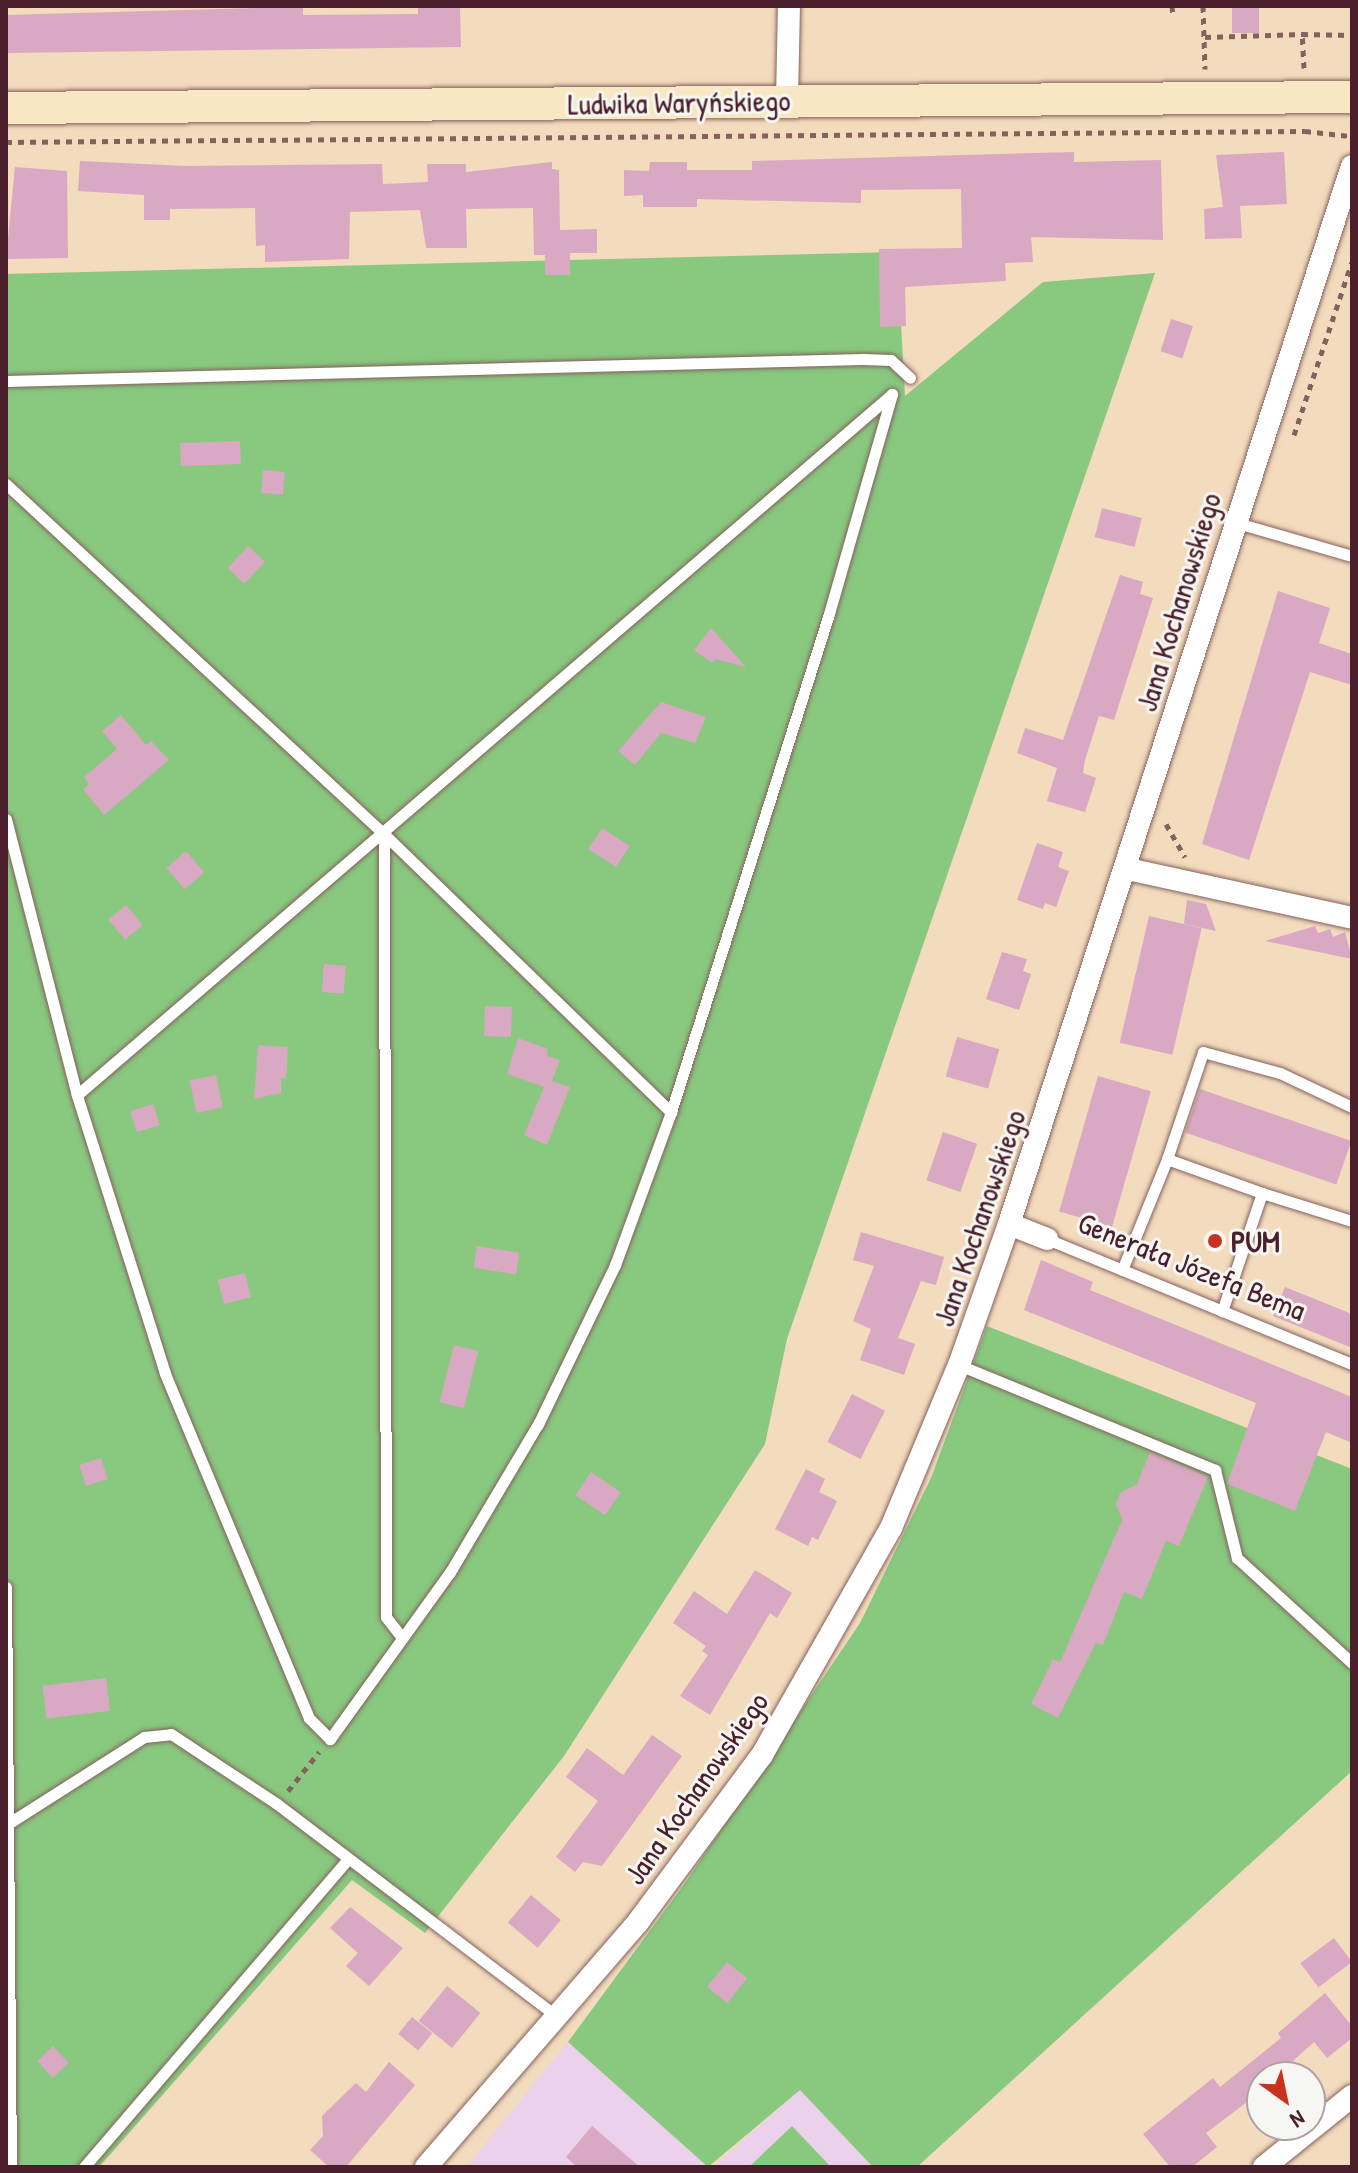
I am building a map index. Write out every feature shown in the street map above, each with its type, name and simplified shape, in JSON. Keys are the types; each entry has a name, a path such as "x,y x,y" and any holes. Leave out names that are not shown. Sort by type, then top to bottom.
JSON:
{"street":[{"path":"787,100 789,6"},
{"name":"Ludwika Waryńskiego","path":"6,108 1352,97"},
{"name":"Jana Kochanowskiego","path":"426,2167 638,1922 762,1755 891,1528 959,1365 1009,1224 1128,869 1234,522 1352,166"},
{"path":"1128,869 1352,918"},
{"name":"Generała Józefa Bema","path":"1009,1224 1047,1239"},
{"path":"1264,2167 1352,2096"}],"lane":[{"path":"6,381 863,359 891,360 910,378"},
{"path":"6,819 77,1095 165,1373 309,1718 330,1739 400,1635 450,1572 538,1424 615,1265 671,1112 828,617 892,394 77,1095"},
{"path":"6,484 384,834 671,1112"},
{"path":"1234,522 1352,556"},
{"path":"384,834 386,1617 400,1635"},
{"path":"1122,1270 1167,1159 1203,1052 1280,1073 1352,1107"},
{"path":"1167,1159 1352,1221"},
{"path":"1222,1311 1262,1193"},
{"name":"Generała Józefa Bema","path":"1047,1239 1352,1364"},
{"path":"959,1365 1215,1470 1237,1558 1352,1663"},
{"path":"6,1587 11,2167"},
{"path":"8,1825 144,1737 171,1734 277,1804 556,2016"},
{"path":"84,2167 348,1859"}],"path":[{"path":"1172,6 1173,16"},
{"path":"1203,6 1205,75"},
{"path":"1302,34 1304,76"},
{"path":"1205,37 1352,35"},
{"path":"6,142 1305,131 1350,136"},
{"path":"277,1804 330,1739"}],"shaded area":[{"path":"568,2042 708,2167 466,2167"},
{"path":"800,2090 873,2167 713,2167"}],"green space":[{"path":"897,252 905,396 1043,282 1155,273 787,1339 765,1444 564,1756 425,1933 352,1880 99,2167 6,2167 6,274"},
{"path":"987,1326 1352,1469 1352,1771 917,2167 873,2167 800,2090 708,2167 568,2042 685,1883 860,1623 931,1478"},
{"path":"792,2126 831,2167 749,2167"}],"building":[{"path":"1232,6 1259,6 1259,33 1232,33"},
{"path":"460,7 461,47 6,53 6,15 260,8 303,8 303,15 418,14 418,8"},
{"path":"1074,152 1074,162 1161,160 1163,240 1031,237 1033,262 1005,263 1006,281 905,287 906,326 880,327 879,249 962,248 961,189 861,190 861,203 697,199 697,207 643,207 643,195 624,196 624,170 649,171 650,162 687,162 687,170 752,170 752,161"},
{"path":"1284,152 1287,204 1240,206 1242,238 1205,239 1204,209 1223,207 1216,155"},
{"path":"80,161 186,166 382,164 383,184 428,182 427,164 466,164 466,172 552,162 552,169 559,170 560,230 597,229 597,253 570,253 570,275 545,275 545,255 534,255 533,208 466,209 467,248 426,248 420,210 350,212 349,259 265,262 265,245 256,246 255,208 170,209 170,220 144,220 144,195 78,191"},
{"path":"15,167 67,171 68,258 6,259"},
{"path":"1171,319 1193,326 1182,358 1160,351"},
{"path":"240,441 241,464 181,466 180,443"},
{"path":"263,470 285,472 283,495 261,493"},
{"path":"1102,508 1142,518 1135,547 1095,537"},
{"path":"248,546 265,562 244,584 228,568"},
{"path":"1120,575 1143,582 1140,594 1153,598 1114,720 1099,716 1085,760 1083,773 1096,778 1085,812 1047,801 1057,768 1017,753 1025,728 1063,740"},
{"path":"1278,591 1330,608 1319,643 1352,654 1352,685 1310,672 1249,860 1202,844"},
{"path":"711,628 746,667 715,659 712,663 694,650"},
{"path":"661,702 706,717 695,743 661,733 635,765 618,751"},
{"path":"121,715 146,745 151,741 169,760 104,815 83,789 89,784 84,777 117,749 102,731"},
{"path":"602,828 630,846 616,867 588,849"},
{"path":"1037,843 1063,852 1058,867 1069,871 1056,907 1045,903 1043,909 1017,900"},
{"path":"186,851 204,872 185,889 166,868"},
{"path":"1187,900 1206,904 1216,931 1184,924"},
{"path":"126,905 143,925 125,940 108,920"},
{"path":"1149,916 1202,928 1172,1055 1120,1043"},
{"path":"1315,926 1318,933 1330,929 1333,937 1345,932 1352,959 1265,941"},
{"path":"1002,952 1027,959 1023,971 1031,974 1019,1010 986,999"},
{"path":"324,964 346,966 343,994 322,992"},
{"path":"485,1006 512,1007 511,1037 484,1036"},
{"path":"957,1037 999,1049 988,1089 946,1076"},
{"path":"518,1038 548,1049 547,1056 560,1060 552,1081 570,1087 547,1145 524,1135 544,1087 507,1074"},
{"path":"258,1045 288,1047 286,1079 281,1078 281,1093 254,1099"},
{"path":"216,1075 223,1107 196,1113 190,1081"},
{"path":"1098,1076 1151,1091 1112,1227 1059,1212"},
{"path":"1200,1089 1351,1141 1336,1185 1185,1132"},
{"path":"153,1104 160,1125 137,1132 130,1111"},
{"path":"943,1132 977,1144 960,1192 926,1180"},
{"path":"861,1232 944,1257 936,1285 921,1281 898,1338 915,1344 904,1375 860,1360 871,1329 853,1321 874,1266 853,1260"},
{"path":"477,1246 519,1253 516,1274 474,1268"},
{"path":"1041,1260 1093,1282 1090,1290 1352,1397 1352,1443 1326,1432 1295,1511 1227,1484 1256,1403 1024,1310"},
{"path":"245,1273 251,1297 224,1304 218,1280"},
{"path":"1285,1287 1352,1314 1352,1348 1273,1316"},
{"path":"454,1345 478,1351 464,1408 440,1402"},
{"path":"852,1394 885,1411 860,1459 827,1442"},
{"path":"1150,1452 1208,1477 1179,1546 1166,1541 1142,1599 1124,1592 1103,1645 1096,1643 1058,1718 1031,1704 1053,1659 1060,1662 1122,1520 1116,1504 1120,1493 1137,1484"},
{"path":"101,1458 108,1479 86,1486 79,1465"},
{"path":"806,1469 825,1479 819,1492 837,1501 818,1540 812,1537 808,1546 775,1529"},
{"path":"591,1472 621,1492 605,1515 575,1495"},
{"path":"755,1570 792,1593 777,1618 770,1613 710,1715 680,1696 708,1655 702,1651 706,1646 673,1623 694,1591 727,1614"},
{"path":"106,1678 110,1711 46,1719 42,1686"},
{"path":"652,1735 682,1756 602,1866 583,1862 575,1872 556,1857 598,1801 566,1777 587,1748 623,1775"},
{"path":"531,1895 561,1920 538,1948 508,1923"},
{"path":"350,1907 403,1948 369,1986 346,1966 358,1953 330,1928"},
{"path":"1334,1938 1352,1962 1319,1987 1300,1963"},
{"path":"727,1962 747,1978 727,2003 707,1987"},
{"path":"447,1986 480,2013 452,2048 419,2021"},
{"path":"1325,1993 1352,2026 1352,2038 1327,2058 1314,2042 1293,2061 1252,2061 1281,2038 1278,2033"},
{"path":"412,2017 432,2033 418,2050 398,2034"},
{"path":"53,2046 69,2063 53,2078 37,2061"},
{"path":"389,2062 415,2085 346,2167 329,2167 310,2150 323,2136 322,2116 356,2083 366,2092"},
{"path":"1246,2066 1246,2103 1206,2133 1217,2147 1192,2167 1170,2167 1143,2134 1213,2078 1220,2087"},
{"path":"592,2126 640,2167 577,2167 566,2157"}],"place":[{"name":"PUM","path":"1215,1241"}]}
